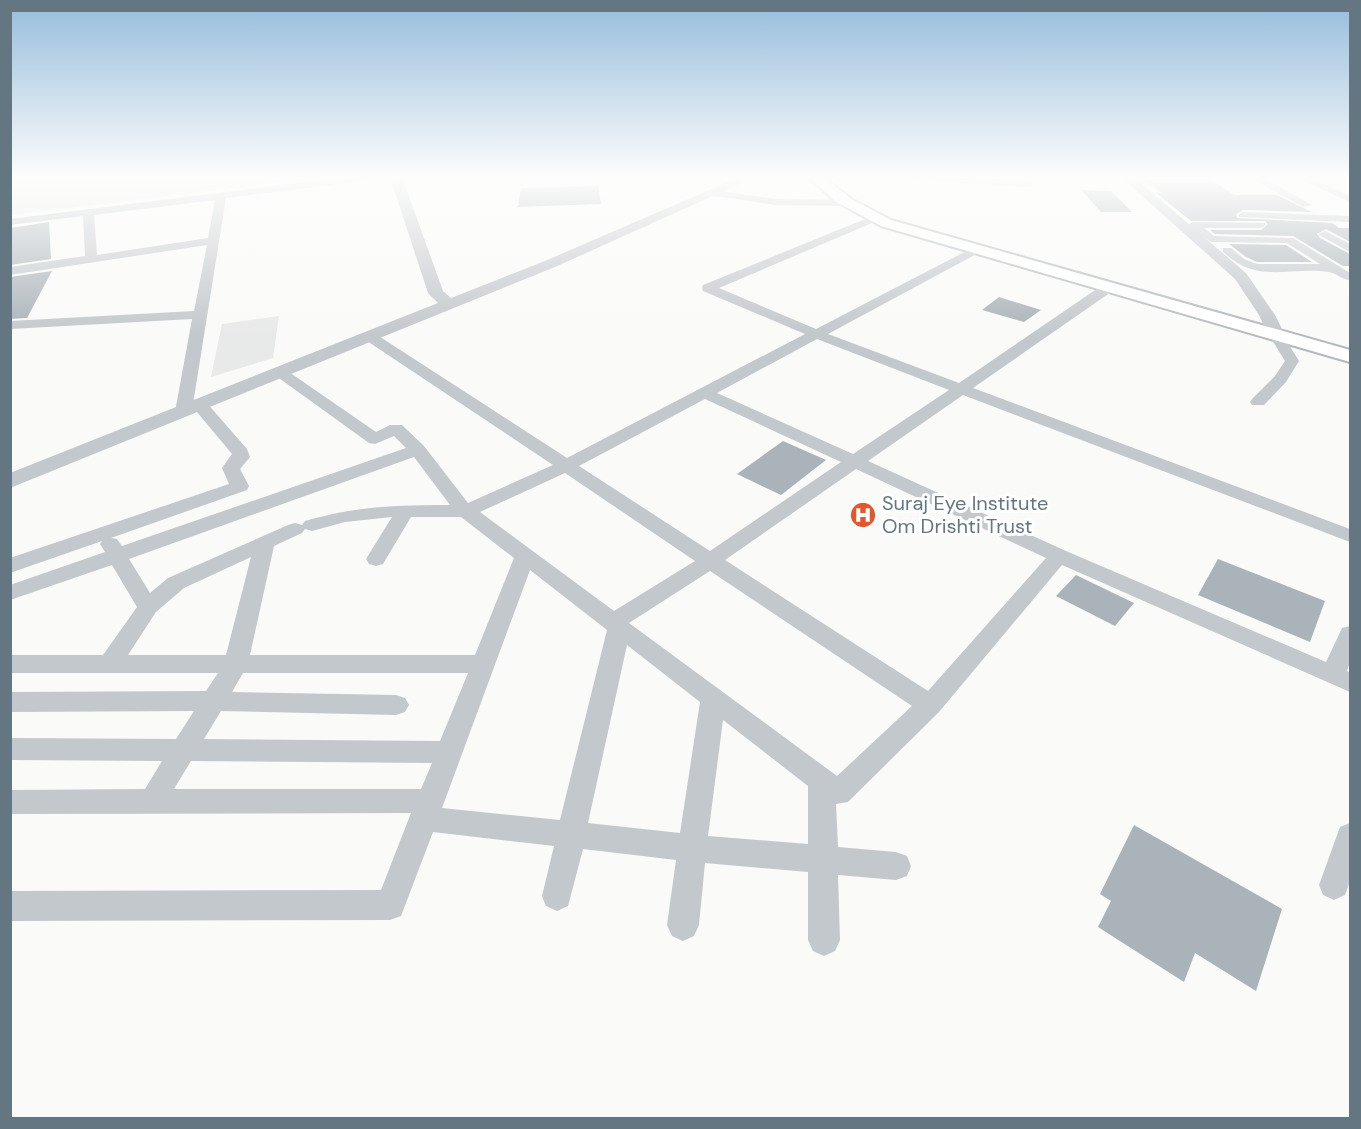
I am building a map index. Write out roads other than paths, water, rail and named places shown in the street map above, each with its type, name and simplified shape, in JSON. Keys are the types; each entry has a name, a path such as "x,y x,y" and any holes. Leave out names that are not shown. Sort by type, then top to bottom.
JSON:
{"main road":[{"path":"914,230 1350,356"}],"street":[{"path":"88,230 91,260"},
{"path":"183,412 215,230"},
{"path":"414,230 436,293 450,305"},
{"path":"10,481 450,305 628,230"},
{"path":"847,230 708,288 816,334 1350,536"},
{"path":"1192,230 1210,242 1230,250 1309,252"},
{"path":"1198,230 1241,276 1268,315 1276,335 1292,361 1281,379 1258,402"},
{"path":"1325,234 1350,249"},
{"path":"1210,242 1289,240 1335,268 1350,274"},
{"path":"10,271 213,241"},
{"path":"110,663 148,607 176,583 265,542 304,527 343,516 405,511 466,511 566,466 978,249"},
{"path":"1230,250 1240,262 1255,268 1335,268"},
{"path":"1241,276 1350,274"},
{"path":"557,896 616,625 1109,287"},
{"path":"10,326 200,315"},
{"path":"369,336 930,705"},
{"path":"280,373 375,439 396,429 418,450 466,511 838,793 930,705 1059,556"},
{"path":"705,393 1059,556 1342,679 1350,634"},
{"path":"10,566 240,486 231,468 241,457 241,453 200,405"},
{"path":"10,593 418,450"},
{"path":"376,559 405,511"},
{"path":"103,534 148,607"},
{"path":"152,802 236,664 265,542"},
{"path":"10,906 390,905 525,556"},
{"path":"10,663 484,664"},
{"path":"683,925 714,699"},
{"path":"10,702 213,701 396,705"},
{"path":"10,749 449,752"},
{"path":"822,781 824,940"},
{"path":"10,802 152,802 426,812"},
{"path":"426,812 429,819 692,848 896,867"},
{"path":"1334,885 1350,836"}],"place":[{"name":"Suraj Eye Institute Om Drishti Trust","path":"863,515"}]}
